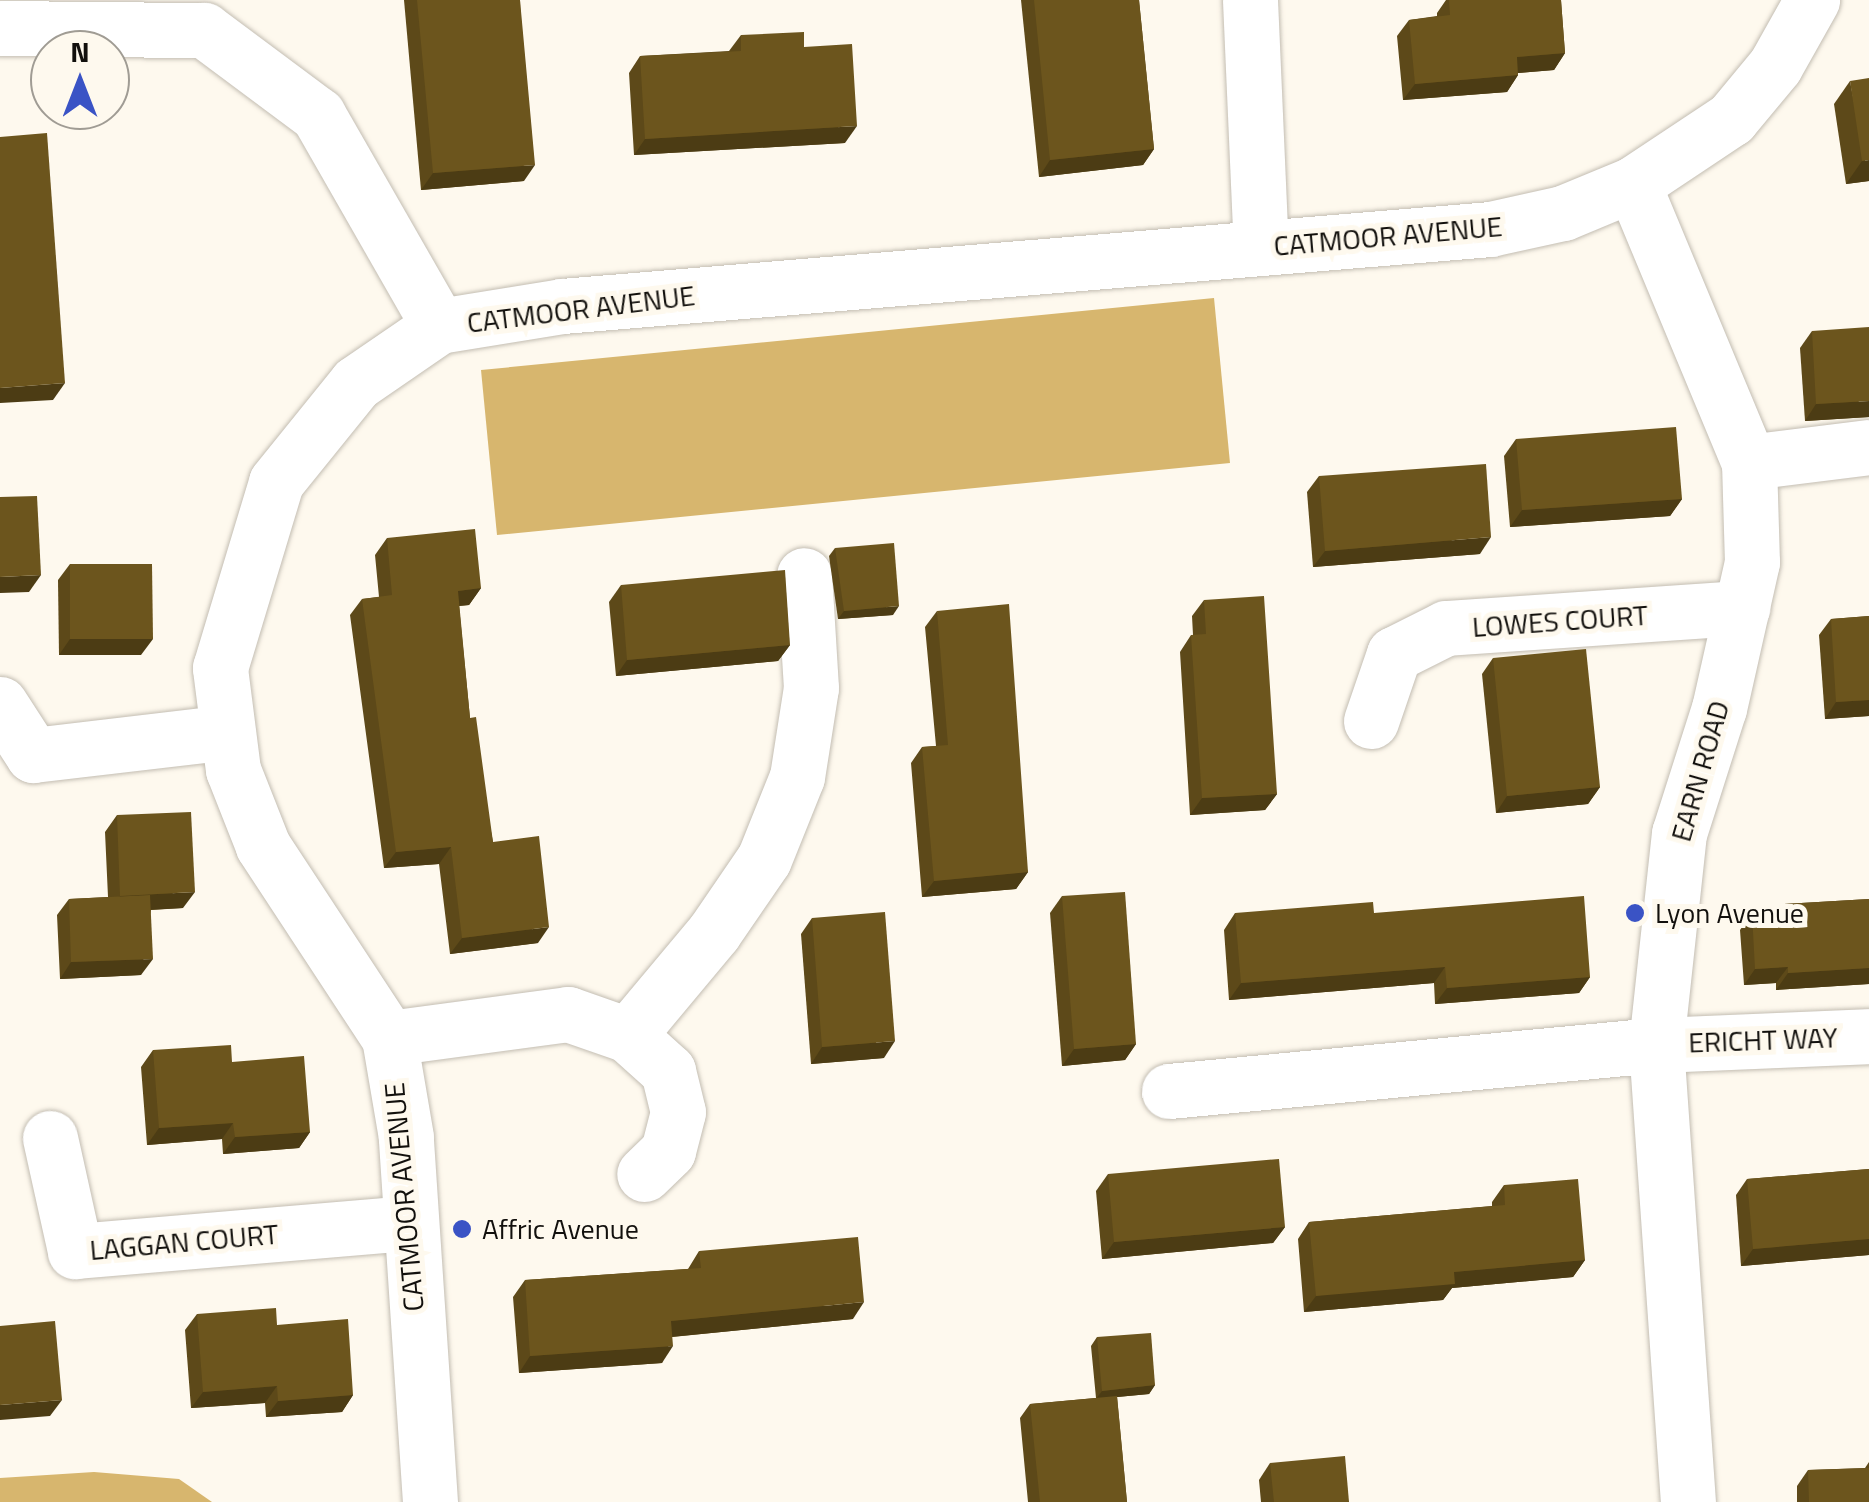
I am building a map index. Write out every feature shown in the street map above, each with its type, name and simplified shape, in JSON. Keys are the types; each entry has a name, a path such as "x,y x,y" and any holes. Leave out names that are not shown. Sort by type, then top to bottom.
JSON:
{"street":[{"path":"1250,0 1261,248"},
{"name":"CATMOOR AVENUE","path":"430,1502 408,1223 406,1137 389,1038 263,846 233,770 220,668 276,482 356,383 439,326 562,306 1490,229 1562,214 1633,184 1731,118 1774,66 1812,0"},
{"path":"0,28 204,30 318,115 439,326"},
{"name":"EARN ROAD","path":"1633,184 1749,462 1752,562 1679,833 1656,1044 1688,1502"},
{"path":"1749,462 1869,447"},
{"path":"628,1034 714,932 764,860 797,777 810,688 804,575"},
{"name":"LOWES COURT","path":"1371,721 1394,654 1446,628 1742,608"},
{"path":"0,704 33,754 228,732"},
{"path":"389,1038 568,1014 628,1034 668,1072 678,1112 668,1150 644,1174"},
{"name":"ERICHT WAY","path":"1656,1044 1869,1036"},
{"path":"1168,1092 1656,1044"},
{"name":"LAGGAN COURT","path":"50,1138 75,1251 408,1223"}],"shaded area":[{"path":"1214,298 1230,463 497,535 481,370"},
{"path":"94,1472 179,1479 212,1502 0,1502 0,1478"}],"building":[{"path":"417,0 520,0 535,165 433,173"},
{"path":"1034,0 1139,0 1154,149 1050,160"},
{"path":"1449,0 1561,0 1565,53 1517,57 1518,75 1415,84 1409,20 1450,15"},
{"path":"804,32 804,47 852,44 857,126 645,139 640,56 741,51 741,35"},
{"path":"1869,78 1869,160 1862,161 1850,81"},
{"path":"47,133 65,383 0,388 0,137"},
{"path":"1869,327 1869,401 1816,404 1812,331"},
{"path":"1676,427 1682,499 1522,510 1516,439"},
{"path":"1486,464 1491,537 1325,551 1319,476"},
{"path":"37,496 41,575 0,577 0,497"},
{"path":"475,529 481,588 458,591 470,718 476,717 493,842 539,836 549,927 462,938 451,847 396,852 362,599 392,595 387,538"},
{"path":"894,543 899,606 844,611 835,548"},
{"path":"70,564 152,564 153,639 70,639"},
{"path":"785,570 790,645 627,660 621,585"},
{"path":"1264,596 1277,794 1202,798 1191,635 1206,634 1204,600"},
{"path":"1009,604 1028,872 934,881 922,747 948,745 937,611"},
{"path":"1869,616 1869,700 1836,702 1831,619"},
{"path":"1586,649 1600,787 1507,796 1493,658"},
{"path":"191,812 195,892 120,896 117,815"},
{"path":"1125,892 1136,1044 1074,1049 1062,896"},
{"path":"150,895 153,959 71,962 69,899"},
{"path":"1584,896 1590,977 1447,988 1445,967 1241,983 1235,913 1373,902 1374,913"},
{"path":"1869,899 1869,968 1788,973 1788,967 1755,969 1752,913 1784,911 1784,904"},
{"path":"885,912 895,1041 822,1047 812,918"},
{"path":"231,1045 232,1062 304,1056 310,1132 235,1137 233,1123 159,1128 153,1050"},
{"path":"1279,1159 1285,1227 1114,1242 1108,1174"},
{"path":"1869,1169 1869,1239 1753,1249 1747,1179"},
{"path":"1578,1179 1585,1260 1454,1272 1455,1284 1316,1296 1309,1222 1505,1205 1504,1185"},
{"path":"858,1237 864,1302 671,1321 673,1346 530,1356 525,1280 701,1268 699,1251"},
{"path":"276,1308 277,1325 348,1319 353,1395 278,1401 277,1386 203,1392 197,1314"},
{"path":"55,1321 62,1400 0,1405 0,1326"},
{"path":"1151,1333 1155,1385 1102,1391 1097,1337"},
{"path":"1117,1396 1127,1502 1040,1502 1030,1404"},
{"path":"1345,1456 1349,1502 1274,1502 1270,1463"},
{"path":"1869,1468 1869,1502 1809,1502 1808,1470"}],"place":[{"name":"Lyon Avenue","path":"1635,913"},
{"name":"Affric Avenue","path":"462,1229"}]}
